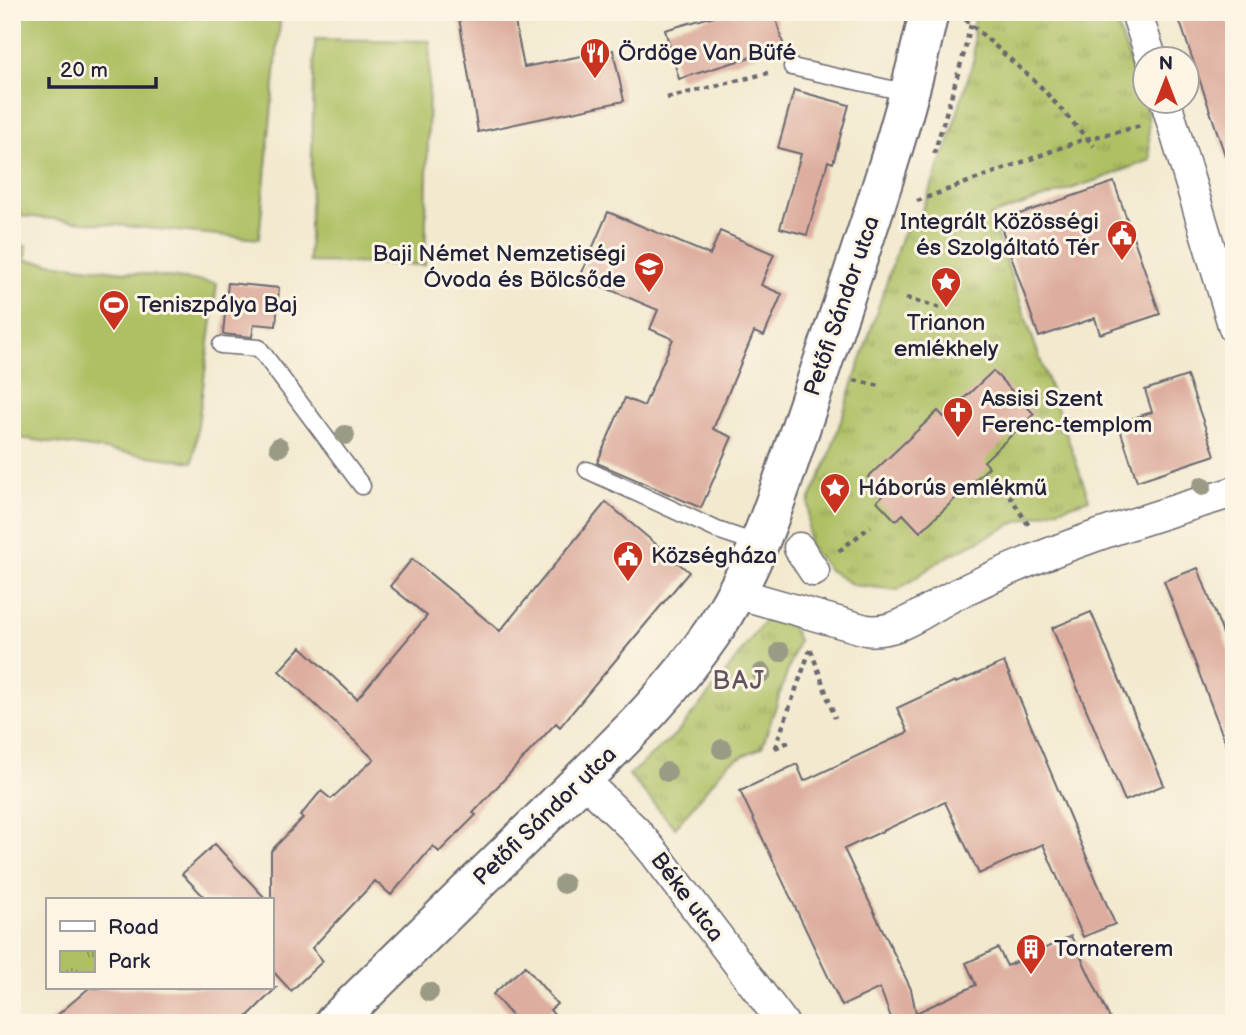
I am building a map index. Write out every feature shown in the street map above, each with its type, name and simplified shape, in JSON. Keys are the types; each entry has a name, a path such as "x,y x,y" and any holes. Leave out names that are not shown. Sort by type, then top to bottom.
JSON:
{"street":[{"name":"Petőfi Sándor utca","path":"334,1023 636,727 701,649 736,593 759,544 876,205 909,93 929,12"},
{"path":"1136,12 1147,46"},
{"path":"1170,116 1234,328"},
{"path":"736,593 851,626 887,630 1036,558 1128,523 1234,492"},
{"name":"Béke utca","path":"582,779 636,831 656,855 783,1023"}],"lane":[{"path":"792,66 909,93"},
{"path":"221,345 259,348 362,486"},
{"path":"587,470 717,530 759,544"}],"path":[{"path":"971,24 1041,87 1094,146"},
{"path":"667,98 792,66"},
{"path":"911,203 1089,139 1118,132"},
{"path":"906,298 941,308"},
{"path":"846,379 880,386"},
{"path":"1004,487 1031,529"},
{"path":"790,741 775,748 811,649 835,718"}],"green space":[{"path":"12,12 281,12 259,239 12,215"},
{"path":"973,12 1113,12 1130,62 1130,116 1148,116 1150,160 990,216 1089,499 1012,524 941,560 898,590 853,585 829,570 809,546 809,501 828,460 902,235 921,212 947,147 974,58"},
{"path":"315,39 430,41 425,265 309,262"},
{"name":"Teniszpálya Baj","path":"12,245 27,246 26,260 217,283 193,462 12,437"},
{"path":"787,619 798,640 762,747 728,763 675,828 629,775 678,732 764,621"}],"building":[{"path":"458,12 513,12 524,67 613,50 624,101 478,132"},
{"path":"728,12 774,12 784,47 679,79 665,30"},
{"path":"1206,12 1234,12 1234,163 1228,164 1200,81 1200,46 1188,46 1179,19"},
{"path":"794,90 849,105 833,163 828,161 807,235 780,228 801,154 778,148"},
{"path":"1114,182 1160,314 1100,334 1095,318 1039,337 999,221"},
{"path":"608,212 710,255 720,231 774,254 761,285 782,294 764,336 754,332 713,429 732,437 701,508 597,463 625,398 644,406 673,339 650,329 658,310 580,277"},
{"path":"228,283 279,288 276,326 254,324 252,337 223,334"},
{"name":"Assisi Szent Ferenc-templom","path":"993,371 1034,414 984,461 989,467 920,532 903,514 896,521 877,501 884,494 868,477 938,411 944,417"},
{"path":"1187,376 1215,455 1137,481 1118,423 1152,412 1145,390"},
{"path":"606,502 689,572 560,727 556,723 473,813 476,815 439,852 433,846 391,895 375,881 312,948 323,961 291,991 273,971 271,851 303,818 300,816 321,791 331,799 374,759 279,671 301,647 357,699 427,616 390,586 412,559 500,631"},
{"path":"1198,568 1234,663 1234,756 1231,757 1164,581"},
{"path":"1091,612 1164,785 1125,801 1052,628"},
{"path":"1004,662 1115,924 1083,937 1043,844 979,874 945,802 844,849 911,989 916,1013 976,985 966,963 998,948 1007,966 1071,936 1112,1023 893,1023 880,988 842,1006 740,791 797,764 804,781 908,732 897,708"},
{"path":"215,844 265,898 205,898 182,874"},
{"path":"525,966 557,1004 550,1010 561,1023 518,1023 493,994"},
{"path":"276,988 241,1023 48,1023 87,990"}],"place":[{"name":"Ördöge Van Büfé","path":"595,80"},
{"name":"Integrált Közösségi és Szolgáltató Tér","path":"1122,262"},
{"name":"Baji Német Nemzetiségi Óvoda és Bölcsőde","path":"649,294"},
{"name":"Trianon emlékhely","path":"946,309"},
{"name":"Teniszpálya Baj","path":"114,332"},
{"name":"Assisi Szent Ferenc-templom","path":"958,439"},
{"name":"Háborús emlékmű","path":"835,515"},
{"name":"Községháza","path":"628,583"},
{"name":"Tornaterem","path":"1031,976"}],"district":[{"name":"BAJ","path":"739,681"}]}
